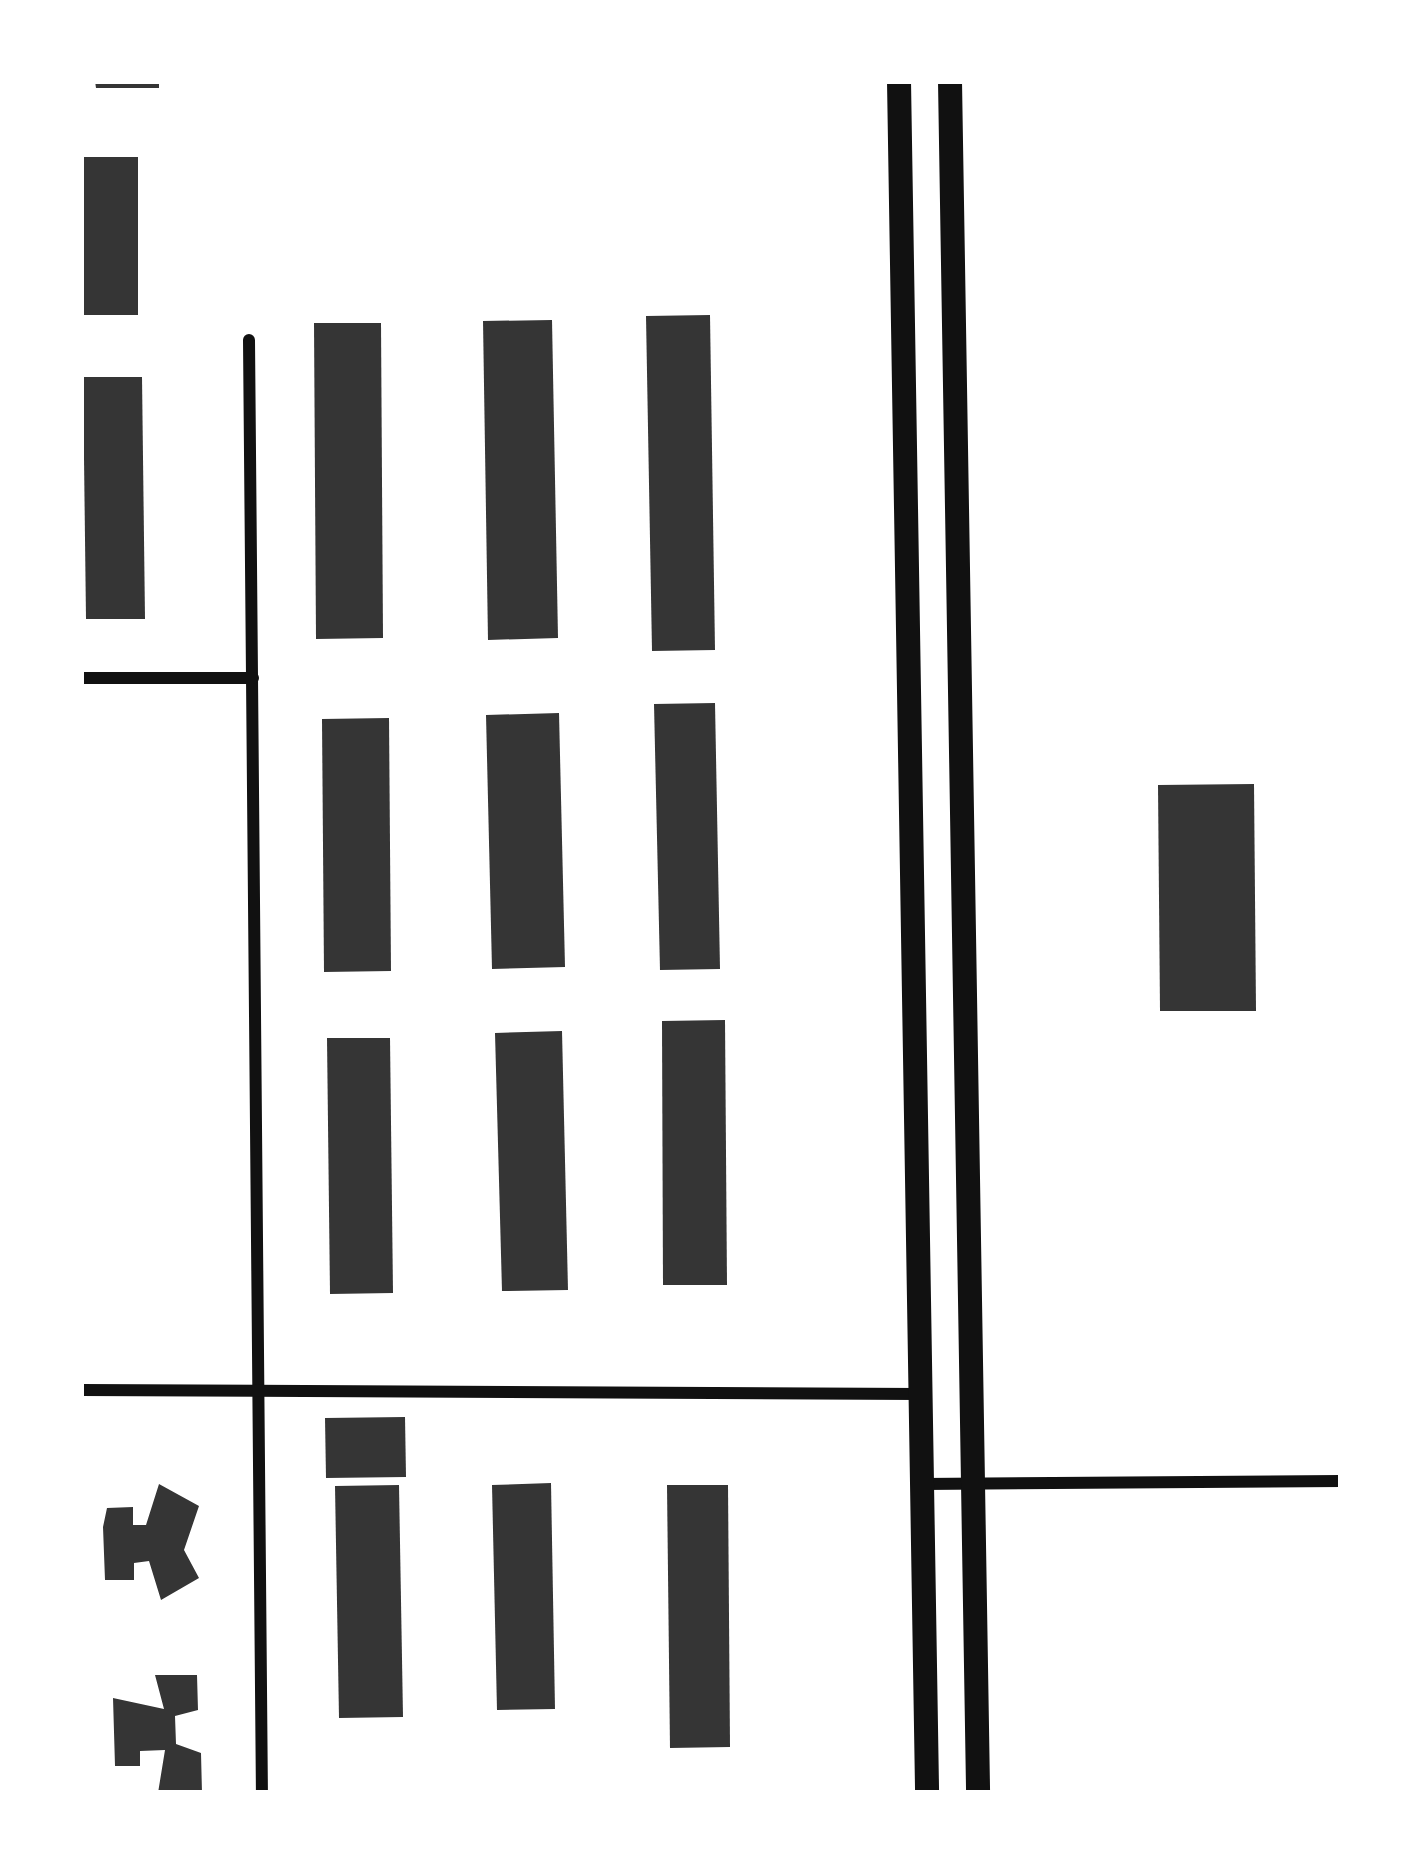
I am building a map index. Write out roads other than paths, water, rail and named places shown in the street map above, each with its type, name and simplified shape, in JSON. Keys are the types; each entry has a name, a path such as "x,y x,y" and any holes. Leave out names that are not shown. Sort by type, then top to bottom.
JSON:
{"main road":[{"path":"899,81 927,1793"},
{"path":"950,81 978,1793"}],"street":[{"path":"249,340 262,1793"},
{"path":"81,678 253,678"},
{"path":"81,1390 259,1385 920,1394"},
{"path":"919,1484 1341,1480"}]}
